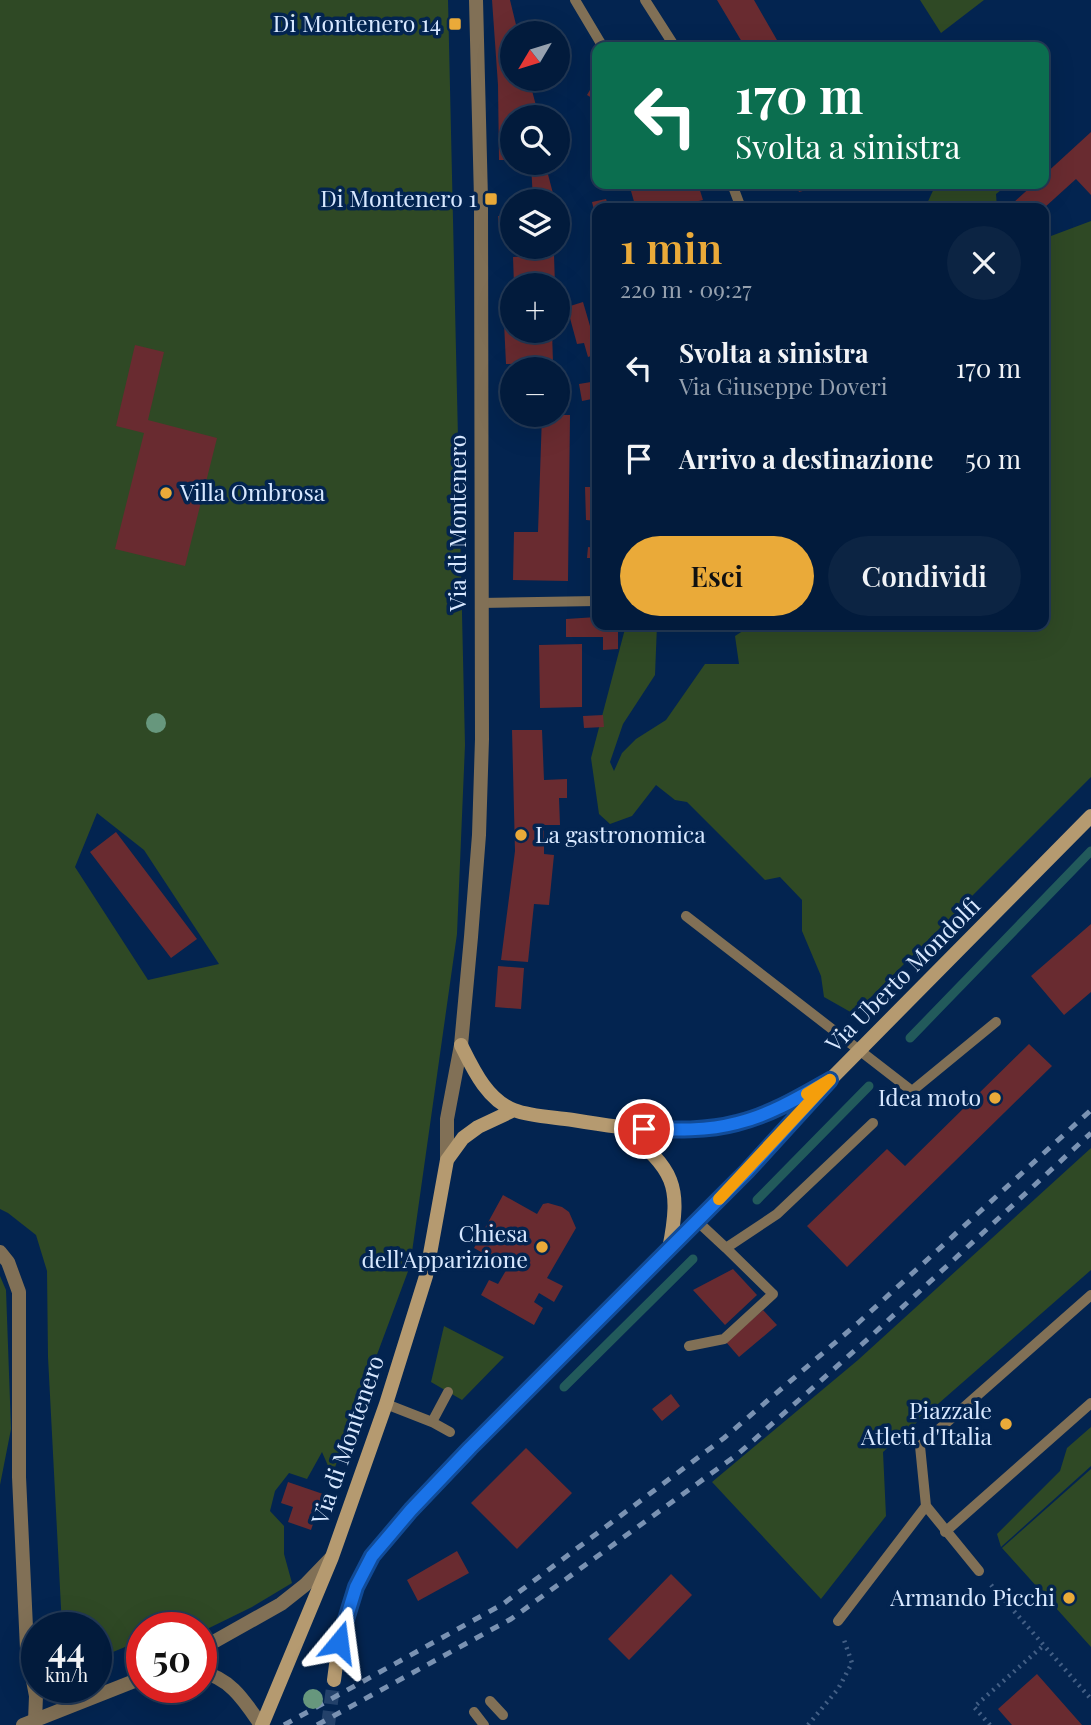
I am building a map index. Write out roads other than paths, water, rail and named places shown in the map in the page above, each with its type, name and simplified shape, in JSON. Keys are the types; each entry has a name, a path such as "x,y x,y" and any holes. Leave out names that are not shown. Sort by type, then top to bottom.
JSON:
{"main road":[{"name":"Via Uberto Mondolfi","path":"334,1680 345,1619 356,1587 372,1556 411,1510 747,1171 830,1080 1091,816"},
{"path":"461,1045 477,1076 489,1092 514,1110 624,1129 694,1129 739,1123 780,1107 830,1080"},
{"path":"447,1160 463,1138 514,1110"},
{"path":"624,1129 664,1165 671,1181 675,1193 676,1216 669,1249"},
{"name":"Via di Montenero","path":"262,1725 332,1557 386,1404 426,1276 447,1160"}],"street":[{"name":"Via di Montenero","path":"447,1160 447,1119 461,1045 479,835 482,739 481,199 476,0"},
{"path":"0,1252 8,1262 19,1292 19,1478 27,1648 36,1696 29,1723"},
{"path":"217,1640 281,1604 305,1585 332,1557"},
{"path":"217,1678 232,1687 262,1725"},
{"path":"29,1723 126,1684"}],"lane":[{"path":"575,0 600,42"},
{"path":"645,0 672,42"},
{"path":"480,603 592,601"},
{"path":"686,916 912,1091 996,1022"},
{"path":"726,1248 778,1214 873,1123"},
{"path":"689,1346 724,1339 773,1294 697,1221"},
{"path":"979,1571 926,1506 920,1446 1091,1295"},
{"path":"432,1422 448,1392"},
{"path":"945,1532 1091,1403"},
{"path":"386,1404 450,1432"},
{"path":"838,1621 926,1506"},
{"path":"490,1700 503,1715"},
{"path":"474,1712 484,1725"}],"waterway":[{"path":"910,1038 1091,851"},
{"path":"757,1200 869,1086"},
{"path":"564,1387 693,1259"}],"tunnel":[{"path":"328,1725 334,1680"}],"railway":[{"path":"284,1725 503,1604 724,1438 858,1323 1091,1110"},
{"path":"317,1725 511,1619 738,1454 870,1337 1091,1133"}],"place":[{"name":"Di Montenero 14","path":"455,24"},
{"name":"Di Montenero 1","path":"491,199"},
{"name":"Villa Ombrosa","path":"166,493"},
{"name":"La gastronomica","path":"521,835"},
{"name":"Idea moto","path":"995,1098"},
{"name":"Chiesa dell'Apparizione","path":"542,1247"},
{"name":"Piazzale Atleti d'Italia","path":"1006,1424"},
{"name":"Armando Picchi","path":"1069,1598"}]}
